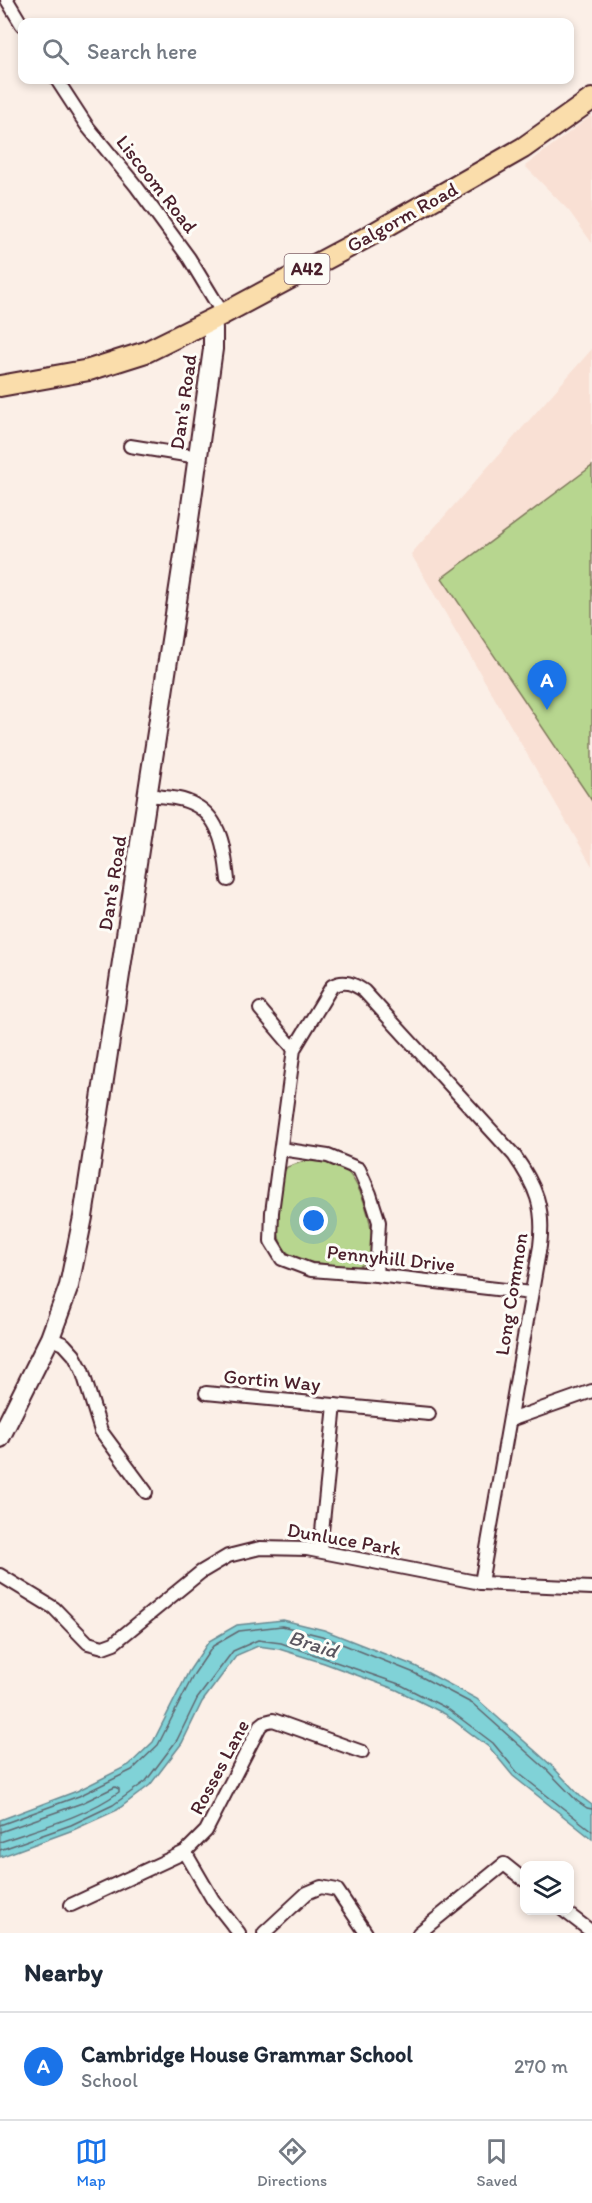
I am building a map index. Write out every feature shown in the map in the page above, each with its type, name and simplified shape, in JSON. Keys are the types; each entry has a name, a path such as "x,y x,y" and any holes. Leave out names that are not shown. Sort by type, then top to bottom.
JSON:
{"main road":[{"name":"Galgorm Road","path":"0,386 89,370 146,352 371,235 523,148 592,99"}],"street":[{"path":"7,0 18,18"},
{"name":"Liscoom Road","path":"60,84 87,126 136,186 189,258 216,317"},
{"name":"Dan's Road","path":"0,1438 50,1338 69,1286 83,1217 198,457 216,317"},
{"path":"130,446 198,457"},
{"path":"148,795 195,805 210,818 222,841 228,880"},
{"name":"Pennyhill Drive","path":"341,982 329,989 294,1049 272,1212 271,1241 282,1259 311,1270 531,1293"},
{"name":"Long Common","path":"341,982 352,984 364,991 522,1166 537,1195 542,1214 540,1246 481,1582"},
{"path":"260,1009 294,1049"},
{"path":"281,1149 328,1156 359,1169 379,1222 376,1275"},
{"path":"50,1338 64,1344 74,1354 82,1370 101,1431 146,1492"},
{"path":"510,1420 592,1390"},
{"name":"Gortin Way","path":"206,1393 429,1414"},
{"name":"Gortin Way","path":"320,1551 335,1405"},
{"name":"Dunluce Park","path":"1,1576 54,1608 88,1642 103,1647 114,1643 183,1585 228,1556 248,1550 277,1547 320,1551 481,1582 592,1588"},
{"name":"Rosses Lane","path":"71,1905 185,1852 207,1831 260,1726 265,1722 273,1720 362,1752"},
{"path":"185,1852 213,1900 239,1933"},
{"path":"419,1933 504,1864 520,1876"},
{"path":"264,1933 307,1893 321,1887 337,1890 366,1933"},
{"path":"569,1915 592,1932"}],"shaded area":[{"path":"592,115 592,243 569,211 525,166"},
{"path":"592,349 592,866 411,554"}],"green space":[{"path":"592,466 592,801 442,578"},
{"path":"304,1161 325,1162 344,1169 357,1186 368,1214 372,1242 370,1254 362,1265 349,1267 303,1261 291,1256 283,1247 277,1224 283,1173 287,1167"}],"water":[{"name":"Braid","path":"283,1620 324,1630 415,1666 477,1699 592,1805 592,1839 513,1776 490,1748 445,1714 397,1690 324,1663 279,1649 258,1646 237,1655 202,1702 182,1743 150,1785 117,1810 73,1830 0,1857 0,1820 77,1791 129,1765 153,1742 189,1671 209,1641 237,1625"}],"place":[{"name":"Cambridge House Grammar School","path":"547,710"}]}
